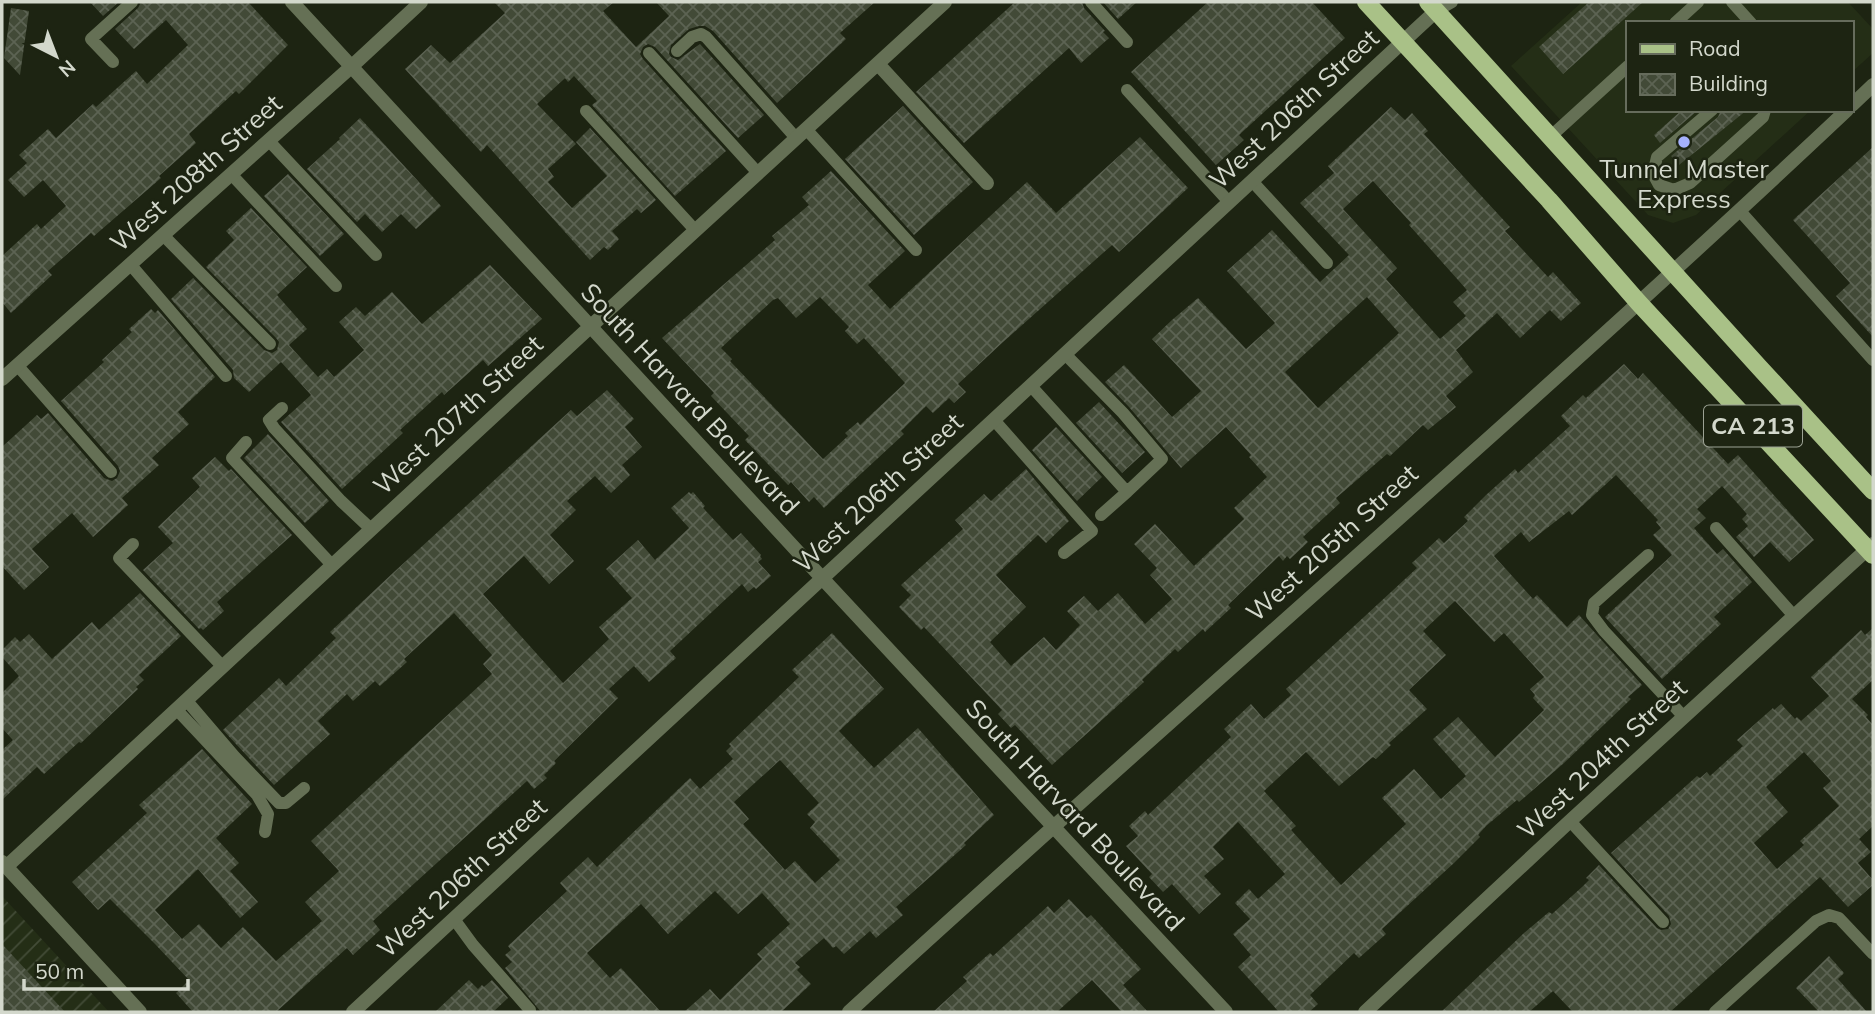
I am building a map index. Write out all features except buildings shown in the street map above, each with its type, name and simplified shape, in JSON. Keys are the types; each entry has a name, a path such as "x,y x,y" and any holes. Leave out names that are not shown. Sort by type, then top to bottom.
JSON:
{"main road":[{"name":"CA 213","path":"1366,2 1549,200 1638,302 1871,550"},
{"name":"CA 213","path":"1432,6 1873,491"}],"street":[{"name":"South Harvard Boulevard","path":"292,2 1051,826 1226,1012"},
{"name":"West 208th Street","path":"2,379 421,2"},
{"name":"West 207th Street","path":"4,865 182,705 945,2"},
{"name":"West 206th Street","path":"353,1012 1402,42 1432,6"},
{"path":"878,64 987,183"},
{"path":"1854,103 1873,85"},
{"name":"West 205th Street","path":"849,1012 1051,826 1674,272 1839,113"},
{"name":"West 204th Street","path":"1365,1012 1794,616 1871,550"},
{"path":"4,865 140,1012"}],"lane":[{"path":"113,62 91,39 132,2"},
{"path":"1091,2 1127,43"},
{"path":"1432,6 1452,2"},
{"path":"1677,21 1698,2"},
{"path":"1732,2 1749,21"},
{"path":"677,51 692,37 701,34 706,37 916,250"},
{"path":"649,53 758,173"},
{"path":"1550,137 1626,67"},
{"path":"1127,90 1229,202"},
{"path":"586,111 695,230"},
{"path":"1710,112 1657,157 1653,174 1659,185 1674,190 1690,183 1763,117 1764,112"},
{"path":"269,141 376,255"},
{"path":"231,174 336,286"},
{"path":"1252,181 1327,263"},
{"path":"1740,211 1873,360"},
{"path":"163,234 271,344"},
{"path":"130,264 226,376"},
{"path":"1065,354 1123,413 1162,459 1101,515"},
{"path":"17,365 111,472"},
{"path":"1031,386 1127,492"},
{"path":"282,408 269,420 274,428 341,501 371,529"},
{"path":"994,419 1092,531 1064,553"},
{"path":"246,442 232,458 332,565"},
{"path":"1716,528 1794,616"},
{"path":"133,544 120,558 223,667"},
{"path":"1648,555 1594,603 1592,615 1684,717"},
{"path":"182,705 279,803 286,803 304,788"},
{"path":"182,705 257,795 268,814 265,832"},
{"path":"1570,821 1663,922"},
{"path":"1715,1012 1816,921 1829,915 1839,918 1873,954"},
{"path":"454,919 473,946 530,1010"}],"shaded area":[{"path":"1582,2 1848,2 1873,29 1873,53 1854,70 1854,21 1626,21 1626,112 1809,112 1696,215 1673,223 1648,215 1511,66"},
{"path":"2,896 109,1012 2,1012"}],"place":[{"name":"Tunnel Master Express","path":"1684,142"}]}
